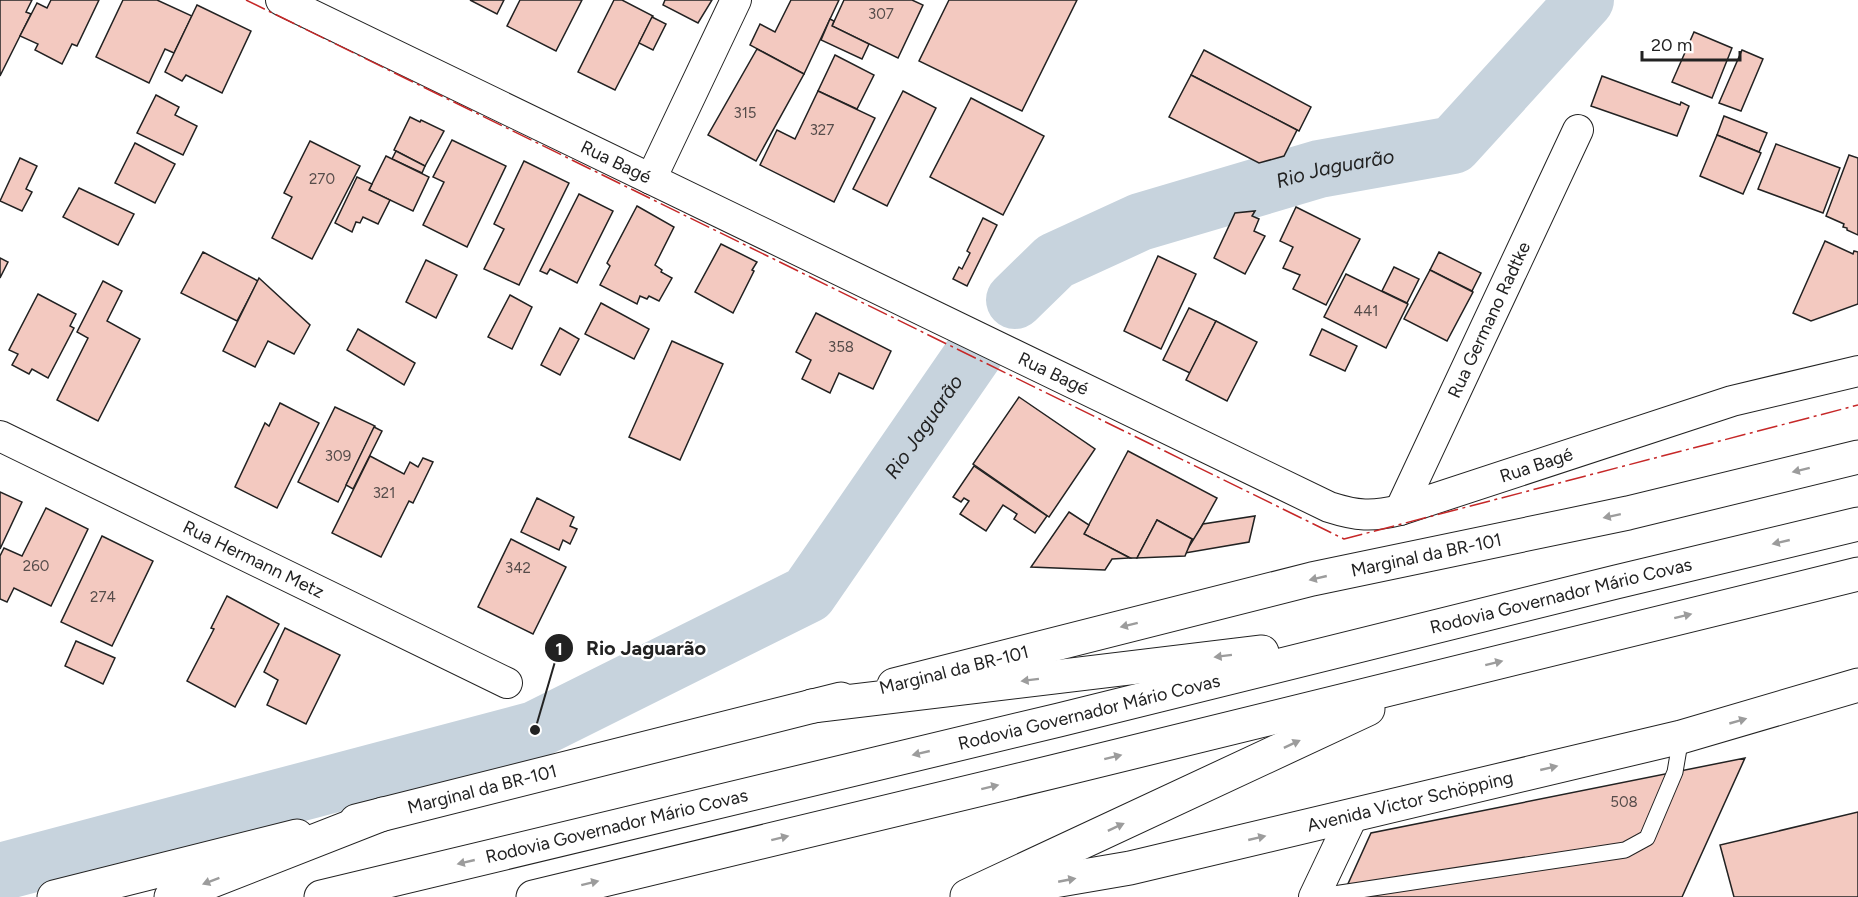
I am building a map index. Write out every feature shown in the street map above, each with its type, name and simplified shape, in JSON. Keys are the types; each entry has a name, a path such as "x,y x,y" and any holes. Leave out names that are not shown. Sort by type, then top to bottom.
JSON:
{"main road":[{"name":"Marginal da BR-101","path":"54,897 1312,579 1628,513 1858,456"},
{"name":"Rodovia Governador Mário Covas","path":"321,897 1858,524"},
{"path":"533,897 1858,574"},
{"path":"812,706 1406,634"},
{"path":"963,896 1437,677"},
{"name":"Avenida Victor Schöpping","path":"963,896 1131,868 1681,737 1858,686"},
{"path":"171,897 383,814"}],"street":[{"path":"651,179 736,0"},
{"name":"Rua Bagé","path":"294,3 651,179 1329,507 1353,515 1377,515 1400,510 1732,400 1858,371"},
{"name":"Rua Germano Radtke","path":"1400,510 1578,130"},
{"name":"Rua Hermann Metz","path":"0,436 507,683"},
{"path":"1314,897 1353,815"}],"lane":[{"path":"1314,897 1625,850 1647,838 1675,772 1681,737"}],"building":[{"path":"0,0 32,0 26,12 31,14 0,76"},
{"path":"51,0 99,0 77,46 72,44 62,64 35,50 38,44 20,36 37,3 47,8"},
{"path":"123,0 157,0 192,16 174,53 165,49 149,83 96,57"},
{"path":"470,0 504,0 497,14"},
{"path":"520,0 582,0 556,51 507,26"},
{"path":"614,0 622,0 653,16 615,90 578,72"},
{"path":"665,0 712,0 698,23 663,5"},
{"path":"791,0 839,0 804,74 750,45 760,24 775,32"},
{"path":"844,0 912,0 923,5 898,58 832,26"},
{"path":"949,0 1077,0 1022,111 919,61"},
{"path":"197,5 251,31 222,93 186,75 182,81 165,72"},
{"path":"652,17 666,24 653,50 639,43"},
{"path":"830,19 834,21 832,26 869,44 862,59 821,40"},
{"path":"1694,32 1732,48 1712,98 1672,82"},
{"path":"757,49 804,74 756,161 708,135"},
{"path":"1204,50 1311,107 1299,131 1191,75"},
{"path":"1742,50 1763,59 1741,111 1719,103"},
{"path":"835,55 874,75 857,109 818,91"},
{"path":"1191,75 1297,130 1284,156 1259,163 1169,117"},
{"path":"1602,76 1680,105 1681,102 1689,106 1677,136 1591,106"},
{"path":"818,91 875,118 834,202 760,165 777,130 795,139"},
{"path":"903,91 936,108 887,206 853,189"},
{"path":"156,95 179,107 175,115 197,126 183,155 137,133"},
{"path":"971,98 1044,136 1003,215 930,177"},
{"path":"1724,116 1767,133 1759,152 1717,135"},
{"path":"410,117 444,131 425,166 394,150"},
{"path":"1717,135 1761,153 1743,194 1700,176"},
{"path":"452,140 506,166 467,247 423,225 444,182 433,177"},
{"path":"310,141 360,166 312,259 272,238 292,197 284,193"},
{"path":"135,143 175,164 155,203 115,183"},
{"path":"1776,144 1840,168 1823,213 1758,189"},
{"path":"396,151 425,166 422,173 392,159"},
{"path":"1849,155 1858,158 1858,235 1843,227 1844,224 1826,216"},
{"path":"386,156 429,177 413,211 369,190"},
{"path":"20,158 37,166 26,189 32,192 22,211 0,201"},
{"path":"524,161 569,183 519,285 484,269 504,229 494,224"},
{"path":"357,177 372,184 369,190 390,200 378,224 363,217 360,223 356,222 352,232 335,223"},
{"path":"79,188 134,214 118,245 63,217"},
{"path":"579,194 613,211 577,283 550,269 547,274 540,271"},
{"path":"637,206 674,227 655,265 662,270 661,272 672,278 659,301 649,296 647,299 640,296 637,304 600,285 610,266 607,263"},
{"path":"1296,207 1360,239 1326,305 1293,289 1300,275 1283,268 1293,247 1280,241"},
{"path":"1255,211 1252,216 1259,219 1254,231 1265,236 1245,274 1214,258 1235,213"},
{"path":"983,218 997,225 967,286 953,279 959,267 962,269 970,253 967,251"},
{"path":"1825,241 1853,254 1854,251 1858,252 1858,304 1811,321 1793,313"},
{"path":"721,244 757,262 733,313 695,292"},
{"path":"203,252 258,281 237,321 181,293"},
{"path":"1439,252 1481,273 1472,291 1430,270"},
{"path":"1158,256 1196,274 1161,349 1124,331"},
{"path":"0,258 8,262 0,278"},
{"path":"426,260 457,275 436,318 406,302"},
{"path":"1394,267 1419,279 1407,303 1382,291"},
{"path":"1430,270 1473,292 1447,341 1404,319"},
{"path":"1346,274 1408,304 1386,348 1324,317"},
{"path":"259,278 310,325 294,354 268,341 255,367 223,351"},
{"path":"103,281 122,291 107,321 140,339 98,421 57,400 88,338 77,332"},
{"path":"38,294 76,314 70,326 74,328 48,378 32,369 29,374 12,365 18,354 9,350"},
{"path":"510,295 532,307 512,349 488,337"},
{"path":"601,303 649,329 634,359 585,334"},
{"path":"1189,308 1216,321 1190,373 1163,360"},
{"path":"816,313 891,351 873,389 839,373 830,393 802,379 811,360 796,352"},
{"path":"1216,321 1257,342 1227,401 1186,380"},
{"path":"560,328 579,339 560,375 541,365"},
{"path":"358,329 415,363 404,385 347,350"},
{"path":"1322,329 1357,346 1345,371 1310,355"},
{"path":"672,341 723,364 680,460 629,437"},
{"path":"1019,397 1095,449 1049,517 973,464"},
{"path":"280,403 319,423 277,508 235,487 265,423 269,426"},
{"path":"335,407 375,426 338,502 298,482"},
{"path":"374,427 382,431 353,489 346,485"},
{"path":"1128,451 1217,498 1194,540 1157,520 1137,558 1130,558 1084,534"},
{"path":"370,456 404,474 410,462 418,467 423,458 433,462 413,503 409,501 381,557 332,533"},
{"path":"974,466 1047,516 1035,533 1014,519 1017,514 1003,505 986,531 960,514 969,501 964,498 961,502 953,497"},
{"path":"0,492 22,502 0,549"},
{"path":"537,498 574,517 570,526 577,529 570,544 563,540 559,550 521,532"},
{"path":"46,508 88,529 51,606 14,588 7,602 0,599 0,556 4,548 22,556"},
{"path":"1069,512 1089,525 1084,534 1130,558 1112,559 1105,570 1031,567"},
{"path":"1255,516 1249,542 1185,553 1203,524"},
{"path":"1157,520 1192,539 1185,556 1137,558"},
{"path":"102,536 153,561 112,646 61,622"},
{"path":"511,539 566,567 533,634 478,607"},
{"path":"227,596 279,624 235,707 187,681 214,629 211,628"},
{"path":"285,628 340,655 306,724 267,705 278,680 264,672"},
{"path":"76,641 115,658 103,684 65,666"},
{"path":"1745,758 1682,897 1342,897 1371,833"},
{"path":"1858,812 1858,897 1734,897 1720,845"}],"waterway":[{"name":"Rio Jaguarão","path":"1015,300 1055,261 1140,222 1319,169 1453,145 1585,0"},
{"name":"Rio Jaguarão","path":"0,872 535,730 808,594 975,352"}],"power":[{"path":"246,0 1344,539 1858,405"}],"place":[{"name":"Rio Jaguarão","path":"535,730"}]}
